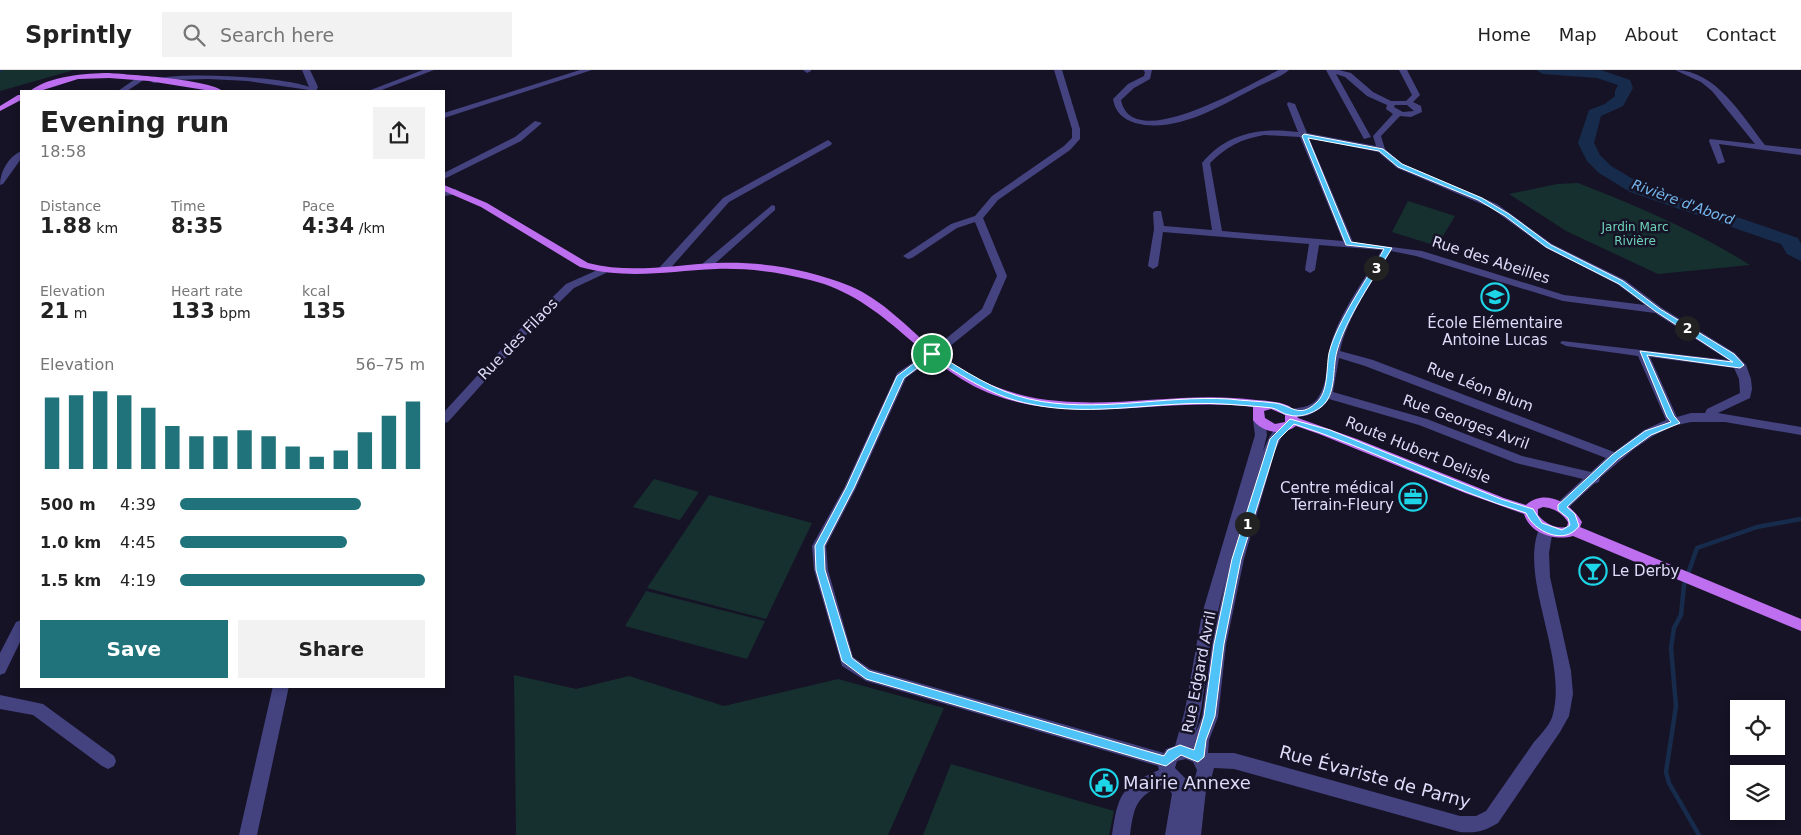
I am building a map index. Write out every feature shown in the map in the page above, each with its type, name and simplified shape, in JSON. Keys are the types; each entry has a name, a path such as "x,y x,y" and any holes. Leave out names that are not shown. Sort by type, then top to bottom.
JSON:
{"main road":[{"path":"37,90 77,77 102,76 200,85 216,90"},
{"path":"0,109 20,98"},
{"path":"449,193 484,205 584,265 602,271"},
{"name":"Route Hubert Delisle","path":"602,271 760,267 799,274 848,290 873,302 898,322 932,354 976,382 1009,396 1031,402 1071,407 1219,401 1276,405 1289,421"},
{"name":"Route Hubert Delisle","path":"1219,401 1258,418 1267,426 1289,421 1327,432 1498,501 1530,511"},
{"path":"1258,418 1258,409 1265,405"},
{"path":"1573,530 1575,522 1561,507 1540,502 1531,507 1530,511 1534,521 1546,529 1562,534 1573,530 1801,625"}],"street":[{"path":"154,81 168,76 205,71 311,90 314,87 306,70"},
{"path":"375,90 430,70"},
{"path":"445,116 588,70"},
{"path":"908,256 954,226 978,218 995,198 1067,148 1076,139 1076,129 1058,70"},
{"path":"1147,70 1147,77 1131,86 1117,99 1118,107 1126,116 1148,125 1168,123 1204,109 1285,70"},
{"path":"1330,70 1348,75 1370,94 1391,104 1408,103 1416,106 1418,112 1408,115 1398,113 1391,109 1391,104"},
{"path":"1330,70 1367,137"},
{"path":"1403,70 1416,95 1408,103"},
{"path":"1679,70 1692,73 1705,81 1734,112 1762,147"},
{"path":"124,90 141,80"},
{"path":"1292,104 1349,244"},
{"path":"1379,147 1377,136 1398,113"},
{"path":"445,176 512,142 538,123"},
{"path":"1218,233 1206,164 1213,153 1242,137 1261,132 1283,131 1379,147 1400,166 1494,206 1549,246 1621,282 1658,310 1731,356 1740,365 1748,385 1746,395 1711,412 1713,417"},
{"path":"1721,162 1713,141 1801,152"},
{"path":"663,270 726,200 828,143"},
{"path":"0,182 9,167 20,155"},
{"path":"705,267 772,208"},
{"path":"1153,266 1159,229 1158,213"},
{"path":"978,218 1002,276 987,311 901,376 850,488 848,500 825,549 821,570 847,661 866,674 1171,773 1188,787 1201,769 1180,750 1172,754 1171,773 1180,794 1174,835"},
{"name":"Rue des Abeilles","path":"1159,229 1388,248 1418,253 1563,298 1658,310"},
{"path":"1310,270 1315,241"},
{"path":"1289,421 1320,405 1327,394 1333,352 1346,319 1388,248"},
{"name":"Rue des Filaos","path":"445,418 524,331 570,286 602,271"},
{"path":"1566,343 1740,365"},
{"name":"Rue Léon Blum","path":"1333,352 1378,367 1615,457"},
{"path":"1642,352 1670,417 1676,423"},
{"name":"Rue Georges Avril","path":"1327,394 1423,422 1520,460 1587,475 1594,479"},
{"path":"1561,507 1594,479 1615,457 1648,433 1676,423 1713,417 1801,431"},
{"name":"Rue Edgard Avril","path":"1180,750 1188,736 1204,640 1223,557 1261,435 1258,418"},
{"name":"Rue Edgard Avril","path":"1192,835 1201,769 1201,740 1210,716 1219,644 1237,559 1270,451 1277,434 1289,421"},
{"name":"Rue Évariste de Parny","path":"1201,769 1234,761 1480,830 1492,817 1560,718 1565,694 1564,673 1545,598 1542,541 1546,529"},
{"path":"0,668 20,628"},
{"path":"248,835 281,688"},
{"path":"0,702 37,709 108,761"},
{"path":"1121,835 1125,806 1133,790 1171,773"}],"green space":[{"path":"0,70 74,70 0,91"},
{"name":"Jardin Marc Rivière","path":"1578,183 1666,220 1709,241 1750,265 1658,274 1566,231 1509,194 1557,184"},
{"path":"1408,201 1455,216 1437,246 1392,232"},
{"path":"654,479 699,492 680,520 633,507"},
{"path":"709,495 812,523 766,619 647,588"},
{"path":"646,591 765,621 747,659 625,626"},
{"path":"514,675 576,689 629,676 724,706 838,679 944,708 888,835 516,835"},
{"path":"951,764 1114,811 1109,835 923,835"}],"waterway":[{"name":"Rivière d'Abord","path":"1543,70 1597,73 1625,83 1626,88 1622,91 1623,96 1617,103 1594,113 1586,143 1593,157 1605,170 1636,188 1705,211 1758,232 1787,240 1791,242 1794,250 1801,255"},
{"path":"1699,835 1669,783 1666,772 1676,706 1671,648 1674,628 1681,615 1684,585 1697,548 1757,527 1801,519"}],"place":[{"name":"École Elémentaire Antoine Lucas","path":"1495,297"},
{"name":"Centre médical Terrain-Fleury","path":"1413,497"},
{"name":"Le Derby","path":"1593,571"},
{"name":"Mairie Annexe","path":"1104,783"}],"route":[{"path":"1304,136 1381,150 1388,158 1400,166 1494,206 1549,246 1621,282 1658,310 1710,341 1740,365 1642,352 1670,417 1676,423 1648,433 1615,457 1594,479 1561,507 1572,516 1575,522 1573,530 1562,534 1539,525 1534,521 1530,511 1498,501 1327,432 1293,421 1288,427 1277,434 1274,439 1237,559 1219,644 1210,716 1201,740 1198,757 1193,753 1180,750 1168,757 1166,761 866,674 847,661 821,570 820,546 843,498 850,488 901,376 932,354 976,382 1009,396 1031,402 1071,407 1122,406 1204,400 1276,405 1290,413 1307,412 1320,405 1327,394 1333,352 1339,335 1388,248 1349,244 1304,136"}]}
